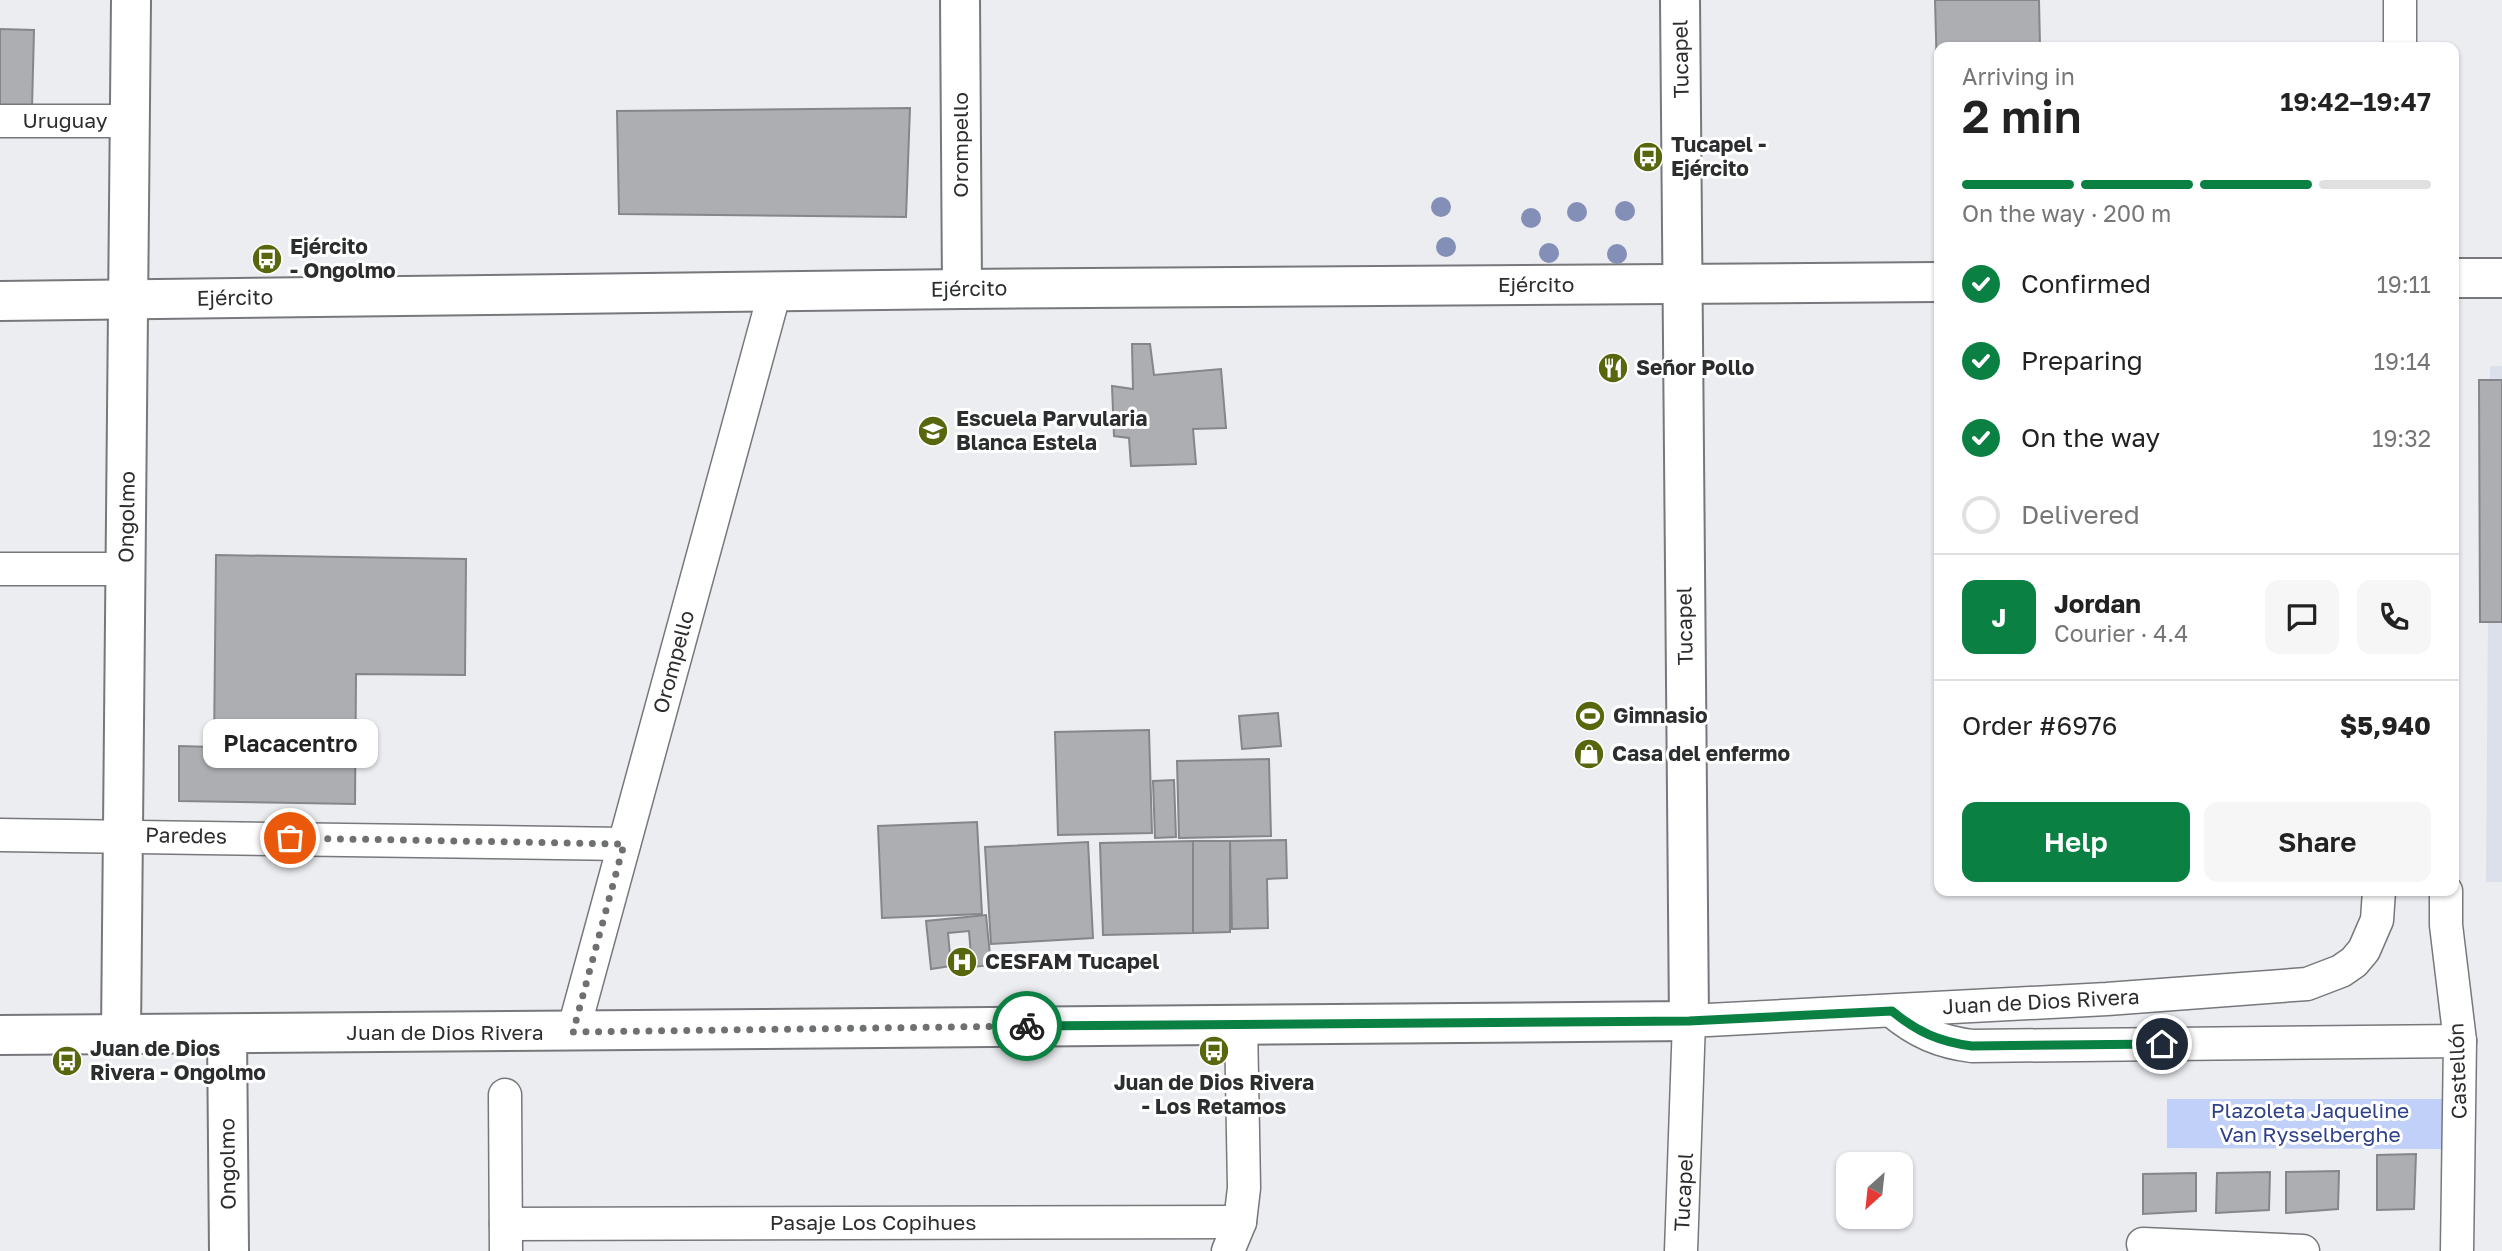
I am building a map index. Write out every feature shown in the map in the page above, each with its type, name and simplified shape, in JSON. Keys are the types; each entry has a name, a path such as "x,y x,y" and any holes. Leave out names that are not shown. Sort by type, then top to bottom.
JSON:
{"main road":[{"name":"Ongolmo","path":"121,1035 131,0"},
{"name":"Orompello","path":"960,0 962,289"},
{"name":"Tucapel","path":"1680,0 1689,1021"},
{"path":"2459,278 2502,278"},
{"name":"Ejército","path":"0,301 962,289 1934,282"},
{"name":"Juan de Dios Rivera","path":"0,1035 1689,1021"},
{"name":"Ongolmo","path":"227,1034 229,1251"}],"street":[{"path":"2400,0 2400,42"},
{"name":"Uruguay","path":"0,121 130,121"},
{"name":"Orompello","path":"573,1032 775,291"},
{"path":"0,569 126,569"},
{"name":"Paredes","path":"0,835 624,844"},
{"name":"Juan de Dios Rivera","path":"1689,1021 2107,999 2297,985 2327,978 2354,962 2371,937 2377,920 2379,896"},
{"name":"Castellón","path":"2446,896 2446,925 2460,1041 2457,1251"},
{"path":"1892,1011 1931,1038 1972,1046 2460,1041"},
{"name":"Tucapel","path":"1681,1251 1689,1021"},
{"path":"1228,1251 1240,1222 1244,1188 1241,1023"},
{"path":"505,1095 506,1237"},
{"name":"Pasaje Los Copihues","path":"506,1237 1240,1222"},
{"path":"2143,1244 2304,1251"}],"shaded area":[{"path":"2490,366 2502,366 2502,882 2486,882"}],"green space":[{"name":"Plazoleta Jaqueline Van Rysselberghe","path":"2167,1099 2453,1099 2453,1149 2167,1148"}],"building":[{"path":"1935,0 2039,0 2040,42 1936,42"},
{"path":"0,29 34,30 32,108 0,108"},
{"path":"910,108 906,217 619,214 617,111"},
{"path":"1132,344 1150,344 1154,375 1221,369 1226,428 1193,429 1196,464 1131,466 1129,438 1114,436 1112,386 1133,389"},
{"path":"2479,380 2502,380 2502,622 2480,622"},
{"path":"216,555 466,559 465,675 356,674 355,804 179,801 179,746 214,747"},
{"path":"1278,713 1281,746 1242,749 1239,716"},
{"path":"1149,730 1152,833 1058,835 1055,732"},
{"path":"1269,759 1271,836 1179,838 1177,761"},
{"path":"1174,780 1176,837 1155,838 1153,781"},
{"path":"977,822 982,914 882,918 878,826"},
{"path":"1286,840 1287,878 1267,879 1268,928 1232,929 1230,841"},
{"path":"1193,841 1193,933 1103,935 1100,843"},
{"path":"1193,841 1230,841 1230,932 1193,933"},
{"path":"1088,842 1093,938 991,944 985,847"},
{"path":"986,915 991,965 972,967 969,931 948,933 951,966 931,969 926,921"},
{"path":"2416,1154 2414,1209 2377,1210 2377,1155"},
{"path":"2339,1171 2338,1209 2286,1213 2286,1172"},
{"path":"2270,1172 2269,1210 2216,1213 2217,1173"},
{"path":"2196,1173 2196,1211 2143,1214 2143,1174"}],"way so far":[{"path":"290,838 624,844 573,1032 1027,1026"}],"place":[{"name":"Tucapel - Ejército","path":"1648,157"},
{"name":"Ejército - Ongolmo","path":"267,259"},
{"name":"Señor Pollo","path":"1613,368"},
{"name":"Escuela Parvularia Blanca Estela","path":"933,431"},
{"name":"Gimnasio","path":"1590,716"},
{"name":"Casa del enfermo","path":"1589,754"},
{"name":"Placacentro","path":"290,838"},
{"name":"CESFAM Tucapel","path":"962,962"},
{"name":"Juan de Dios Rivera - Los Retamos","path":"1214,1051"},
{"name":"Juan de Dios Rivera - Ongolmo","path":"67,1061"}],"route":[{"path":"1027,1026 1689,1021 1892,1011 1931,1038 1951,1044 2162,1044"}]}
